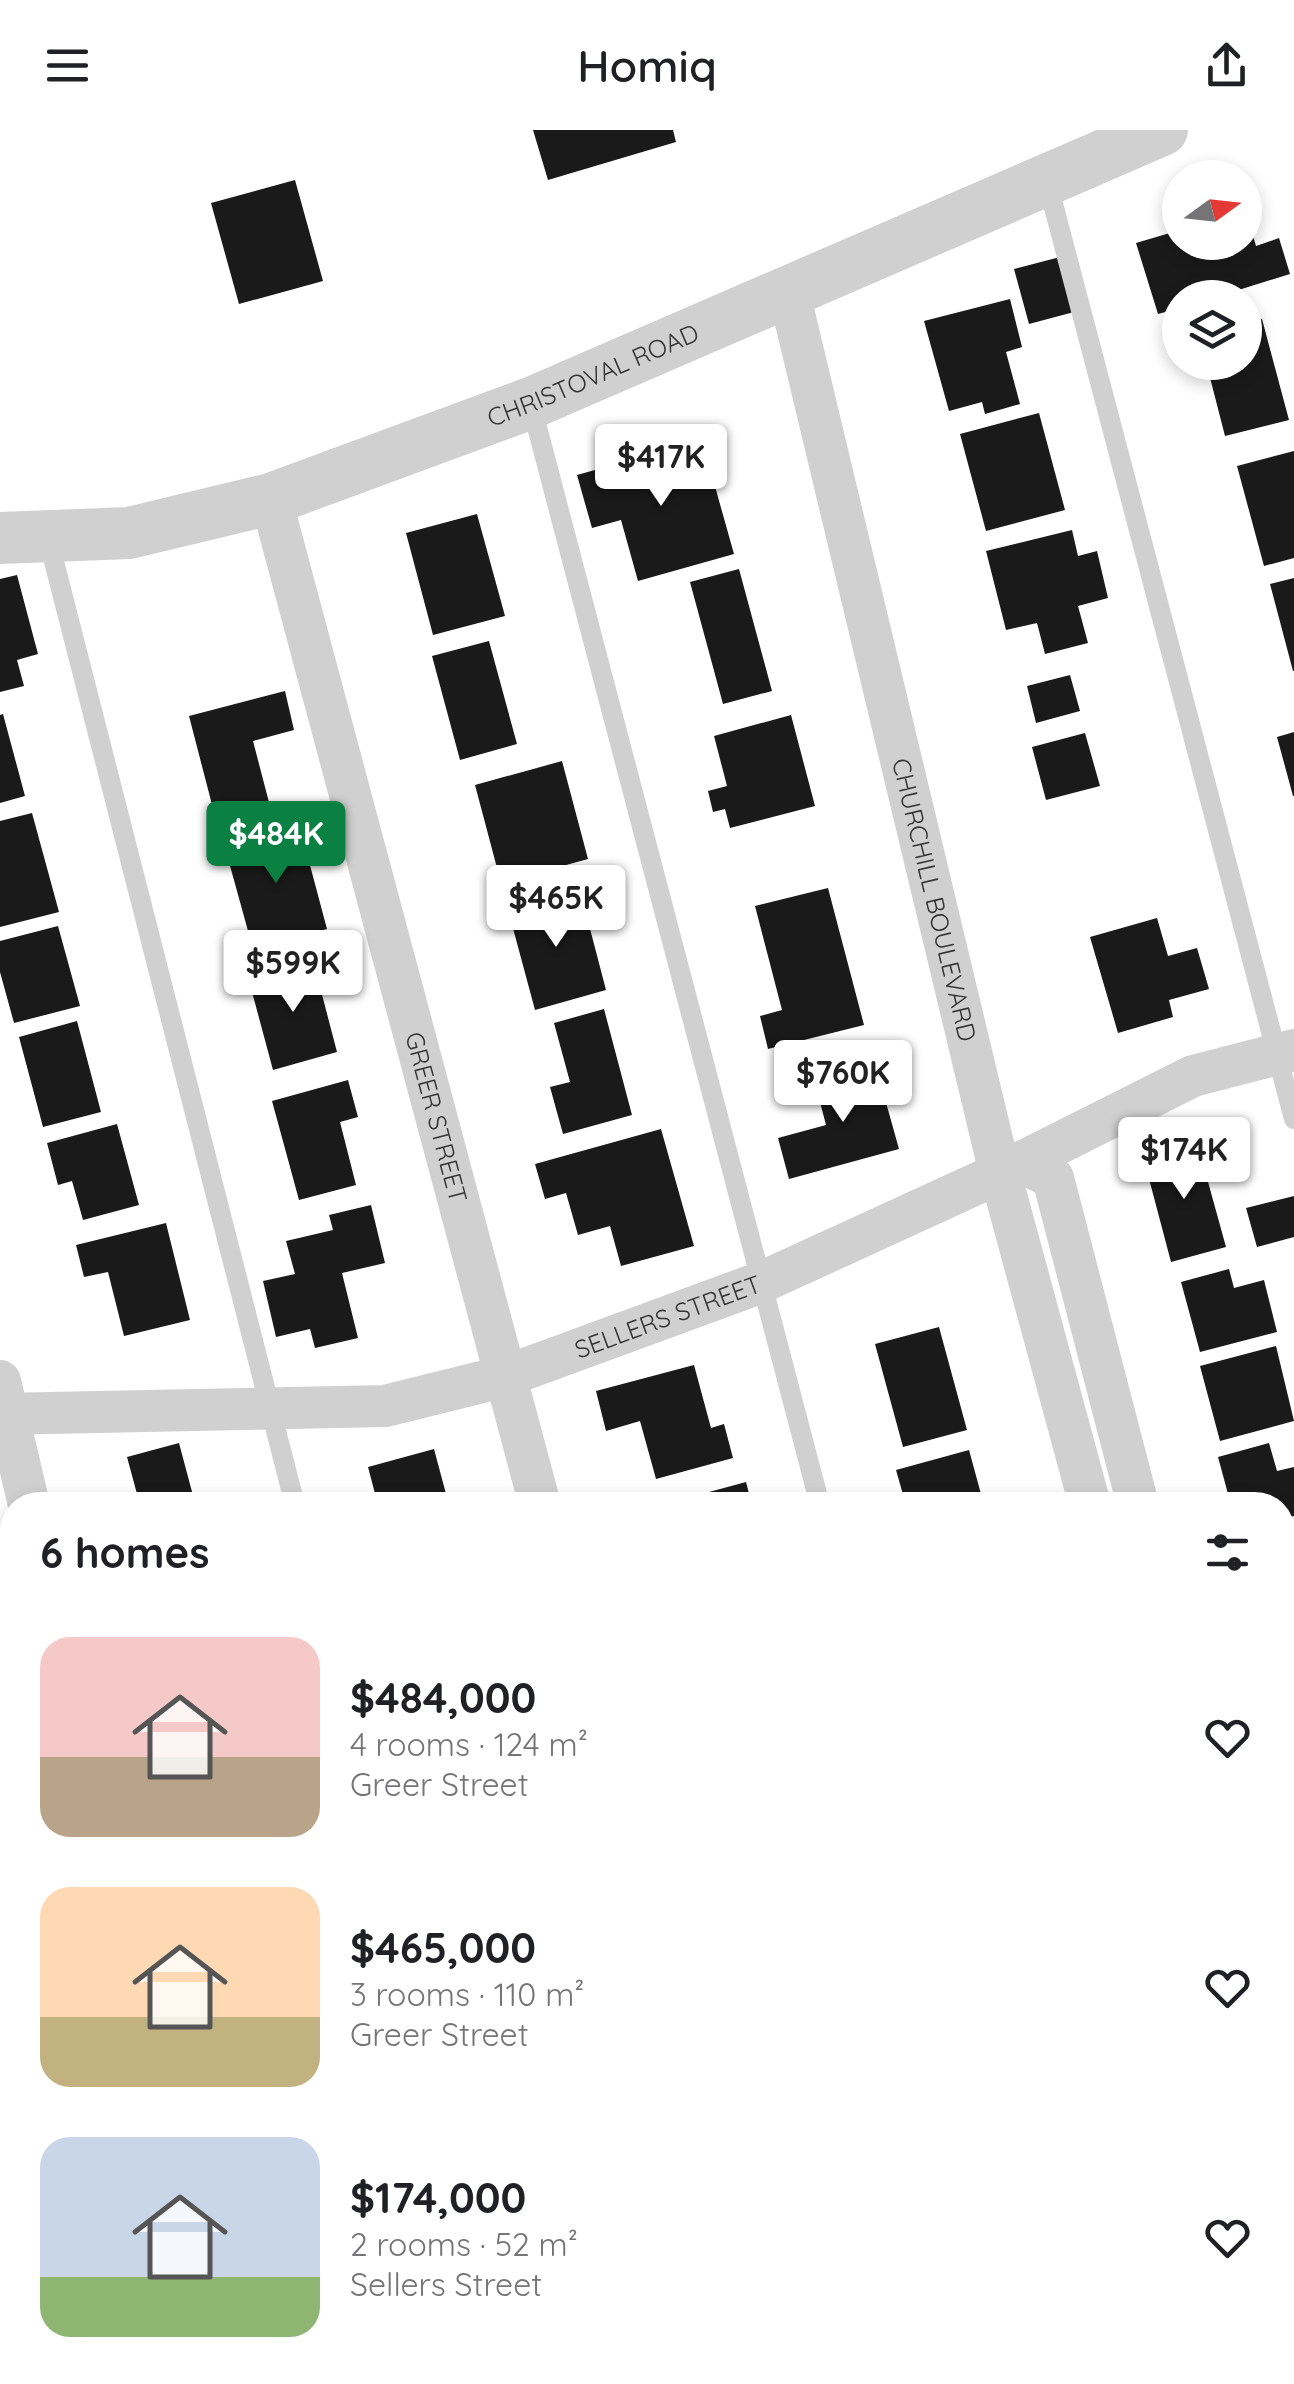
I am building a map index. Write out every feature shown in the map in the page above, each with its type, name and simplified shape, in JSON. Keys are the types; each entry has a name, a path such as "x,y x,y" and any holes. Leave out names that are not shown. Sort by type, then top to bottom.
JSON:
{"street":[{"name":"CHRISTOVAL ROAD","path":"24,537 129,533 271,499 530,403 1162,130"},
{"name":"CHURCHILL BOULEVARD","path":"788,289 1010,1167 1087,1492"},
{"name":"GREER STREET","path":"271,499 537,1492"},
{"name":"SELLERS STREET","path":"3,1403 270,1409 385,1406 506,1376 762,1282 1010,1167 1193,1076 1285,1052"},
{"path":"1010,1167 1052,1178 1135,1492"},
{"path":"3,1403 26,1492"}],"lane":[{"path":"1046,179 1285,1052 1294,1118"},
{"path":"530,403 817,1492"},
{"path":"24,537 292,1492"}],"building":[{"path":"533,130 673,130 676,142 548,180"},
{"path":"295,180 323,281 239,304 211,203"},
{"path":"1162,235 1162,260 1262,260 1262,244 1279,238 1290,274 1262,283 1162,280 1162,313 1158,314 1136,243"},
{"path":"1060,257 1074,312 1029,324 1014,269"},
{"path":"1010,299 1022,347 1006,352 1020,404 985,414 982,402 949,411 924,321"},
{"path":"1262,319 1289,420 1225,436 1211,380 1262,380"},
{"path":"1039,413 1065,510 986,531 960,434"},
{"path":"702,440 734,554 638,581 621,520 592,528 577,475"},
{"path":"1294,451 1294,558 1264,566 1237,466"},
{"path":"477,514 505,616 433,635 406,533"},
{"path":"1072,530 1078,556 1097,551 1108,598 1078,606 1088,643 1045,654 1037,623 1006,630 986,551"},
{"path":"739,569 772,691 723,704 690,582"},
{"path":"17,575 38,654 17,660 24,686 0,692 0,579"},
{"path":"1294,578 1294,671 1293,671 1270,584"},
{"path":"489,641 517,744 460,760 432,656"},
{"path":"1070,675 1080,711 1036,723 1027,686"},
{"path":"285,691 294,730 253,741 271,810 217,824 189,716"},
{"path":"3,714 25,796 0,803 0,715"},
{"path":"791,715 815,806 730,828 725,809 713,812 708,791 727,786 714,736"},
{"path":"1294,732 1294,796 1293,796 1277,737"},
{"path":"1085,733 1100,786 1046,800 1032,747"},
{"path":"562,761 588,859 501,883 475,785"},
{"path":"32,813 59,912 0,927 0,821"},
{"path":"299,824 327,929 253,949 224,844"},
{"path":"828,888 864,1025 768,1049 760,1016 782,1010 755,906"},
{"path":"568,890 578,924 588,921 606,990 535,1010 507,906"},
{"path":"1157,918 1168,956 1197,948 1209,989 1169,1000 1173,1017 1118,1033 1090,937"},
{"path":"58,926 80,1006 14,1023 0,972 0,941"},
{"path":"313,960 337,1052 273,1070 248,977"},
{"path":"604,1009 632,1115 563,1134 550,1087 570,1082 554,1023"},
{"path":"77,1021 101,1112 43,1127 19,1037"},
{"path":"875,1063 899,1149 789,1179 778,1138 826,1125 814,1079"},
{"path":"348,1080 358,1117 340,1122 356,1185 299,1200 272,1101"},
{"path":"117,1124 139,1205 83,1220 72,1181 58,1185 47,1143"},
{"path":"661,1129 694,1246 621,1266 610,1226 578,1235 566,1193 545,1199 535,1164"},
{"path":"1197,1142 1226,1247 1171,1262 1143,1156"},
{"path":"1294,1196 1294,1237 1257,1247 1246,1208"},
{"path":"371,1205 385,1263 342,1273 358,1338 315,1348 310,1329 276,1337 263,1281 295,1274 286,1241 333,1230 329,1215"},
{"path":"166,1223 190,1320 124,1336 108,1272 84,1277 76,1245"},
{"path":"1229,1269 1234,1288 1264,1280 1277,1332 1200,1352 1181,1282"},
{"path":"939,1327 967,1430 903,1447 875,1344"},
{"path":"1276,1346 1294,1421 1220,1441 1200,1366"},
{"path":"694,1365 711,1428 724,1424 733,1458 656,1479 640,1421 606,1431 596,1391"},
{"path":"179,1443 192,1492 136,1492 127,1457"},
{"path":"1269,1443 1277,1471 1294,1467 1294,1492 1227,1492 1218,1457"},
{"path":"434,1449 446,1492 375,1492 368,1467"},
{"path":"969,1450 980,1492 902,1492 896,1470"},
{"path":"746,1482 749,1492 709,1492"}]}
